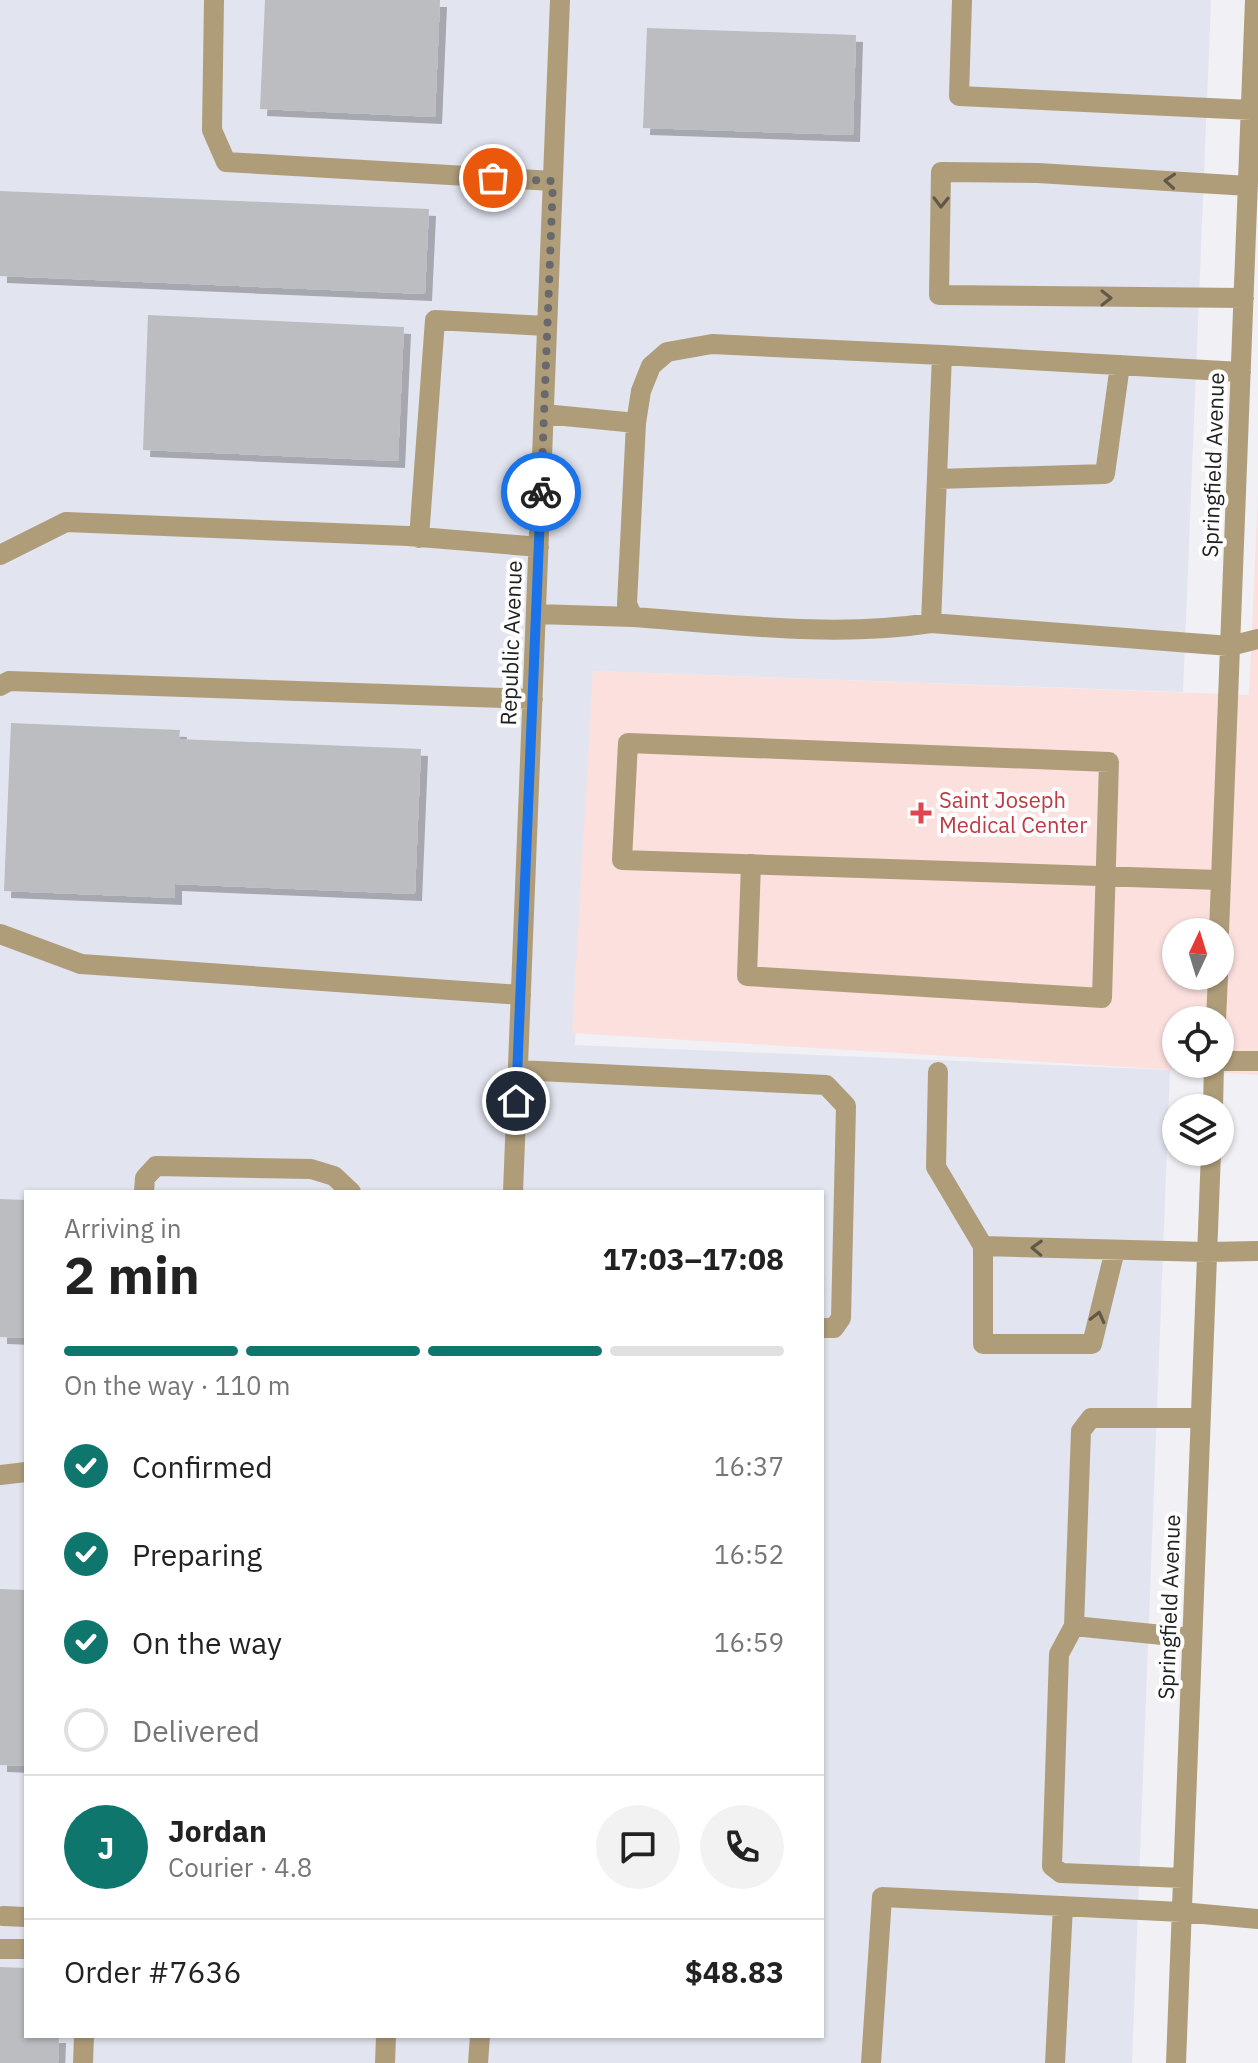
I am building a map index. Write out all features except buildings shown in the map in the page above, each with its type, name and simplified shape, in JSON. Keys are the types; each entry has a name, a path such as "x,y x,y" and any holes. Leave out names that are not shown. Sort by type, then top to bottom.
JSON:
{"street":[{"path":"214,0 212,130 226,162 553,181"},
{"name":"Republic Avenue","path":"513,1190 560,0"},
{"path":"962,0 959,96 1251,110"},
{"name":"Springfield Avenue","path":"1220,918 1230,646 1248,432 1241,372 1255,0"},
{"path":"1244,298 939,295 941,172 1038,173 1248,186"},
{"path":"419,538 435,320 547,326"},
{"path":"633,617 627,604 636,423 641,391 651,366 667,352 712,344 1241,372"},
{"path":"931,623 942,355"},
{"path":"937,479 1105,474 1120,365"},
{"path":"544,414 636,423"},
{"path":"0,555 66,522 419,538 539,547"},
{"path":"536,614 633,617 780,628 885,630 931,623 1230,646 1258,639"},
{"path":"0,686 9,681 533,699"},
{"path":"751,864 747,976 1102,998 1105,876 1109,762 628,743 622,860 751,864 1105,876 1221,880"},
{"path":"0,934 81,964 521,995"},
{"path":"1234,1061 1258,1061"},
{"path":"518,1070 826,1085 846,1106 841,1318 834,1328 824,1328"},
{"path":"938,1072 936,1167 983,1246 983,1344 1092,1344 1115,1250"},
{"path":"144,1190 145,1178 156,1166 311,1169 334,1176 349,1190"},
{"name":"Springfield Avenue","path":"1176,2063 1210,1166"},
{"path":"983,1246 1258,1251"},
{"path":"1183,1878 1061,1873 1052,1866 1059,1654 1074,1626 1081,1431 1091,1418 1200,1418"},
{"path":"0,1475 24,1472"},
{"path":"1074,1626 1192,1638"},
{"path":"871,2063 882,1897 1181,1912 1258,1919"},
{"path":"1055,2063 1063,1906"},
{"path":"3,1916 24,1917"},
{"path":"0,1949 24,1949"},
{"path":"83,2063 84,2038"},
{"path":"385,2063 386,2038"},
{"path":"478,2063 480,2038"}],"shaded area":[{"path":"0,0 1211,0 1183,692 593,671 575,1045 1162,1070 1162,1078 1170,1078 1169,1094 1162,1094 1162,1166 1166,1166 1132,2063 0,2063"},
{"name":"Saint Joseph Medical Center","path":"1258,494 1258,1075 1234,1074 1234,1006 1162,1006 1162,1069 572,1033 593,671 1249,695"}],"way so far":[{"path":"493,178 553,181 541,492"}],"place":[{"name":"Saint Joseph Medical Center","path":"921,813"}],"route":[{"path":"516,1101 541,492"}]}
